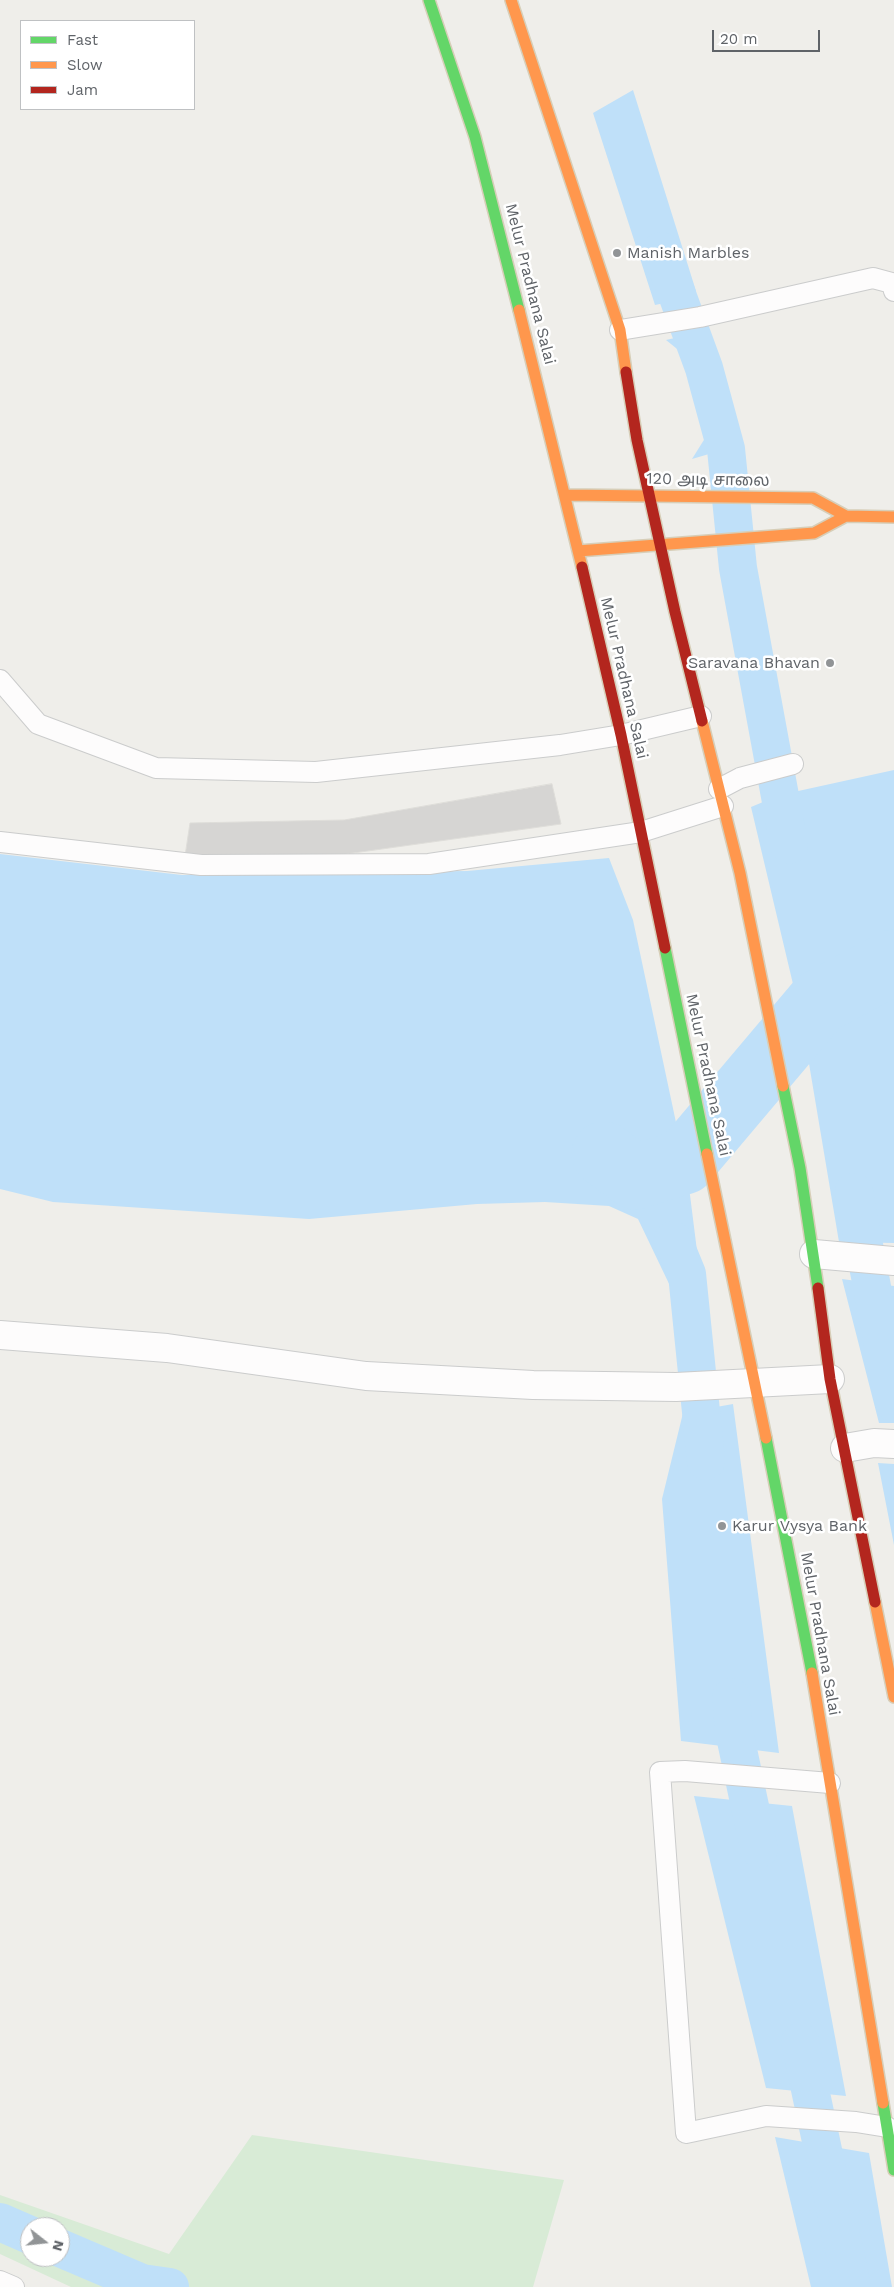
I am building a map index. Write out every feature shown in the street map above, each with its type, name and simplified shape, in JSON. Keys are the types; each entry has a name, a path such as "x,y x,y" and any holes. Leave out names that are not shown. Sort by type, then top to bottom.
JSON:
{"main road":[{"name":"Melur Pradhana Salai","path":"429,0 475,137 566,495 621,735 720,1216 743,1384 809,1657 894,2170"},
{"path":"511,0 620,330 636,440 651,496 660,545 740,873 800,1168 824,1255 830,1379 894,1697"},
{"name":"120 அடி சாலை","path":"566,495 813,498 846,516 894,517"},
{"path":"578,551 814,534 846,516"}],"street":[{"path":"824,1255 894,1261"},
{"path":"0,1335 167,1348 366,1376 533,1385 676,1387 830,1379"},
{"path":"845,1448 884,1443"}],"lane":[{"path":"620,330 700,316 873,278 892,283 894,291"},
{"path":"0,680 38,724 156,768 316,772 560,745 621,735 701,716"},
{"path":"0,842 201,865 429,864 641,832 721,798 740,778 793,764"},
{"path":"830,1783 685,1771 660,1772 686,2133 766,2116 856,2122 887,2127"},
{"path":"0,2281 14,2287"}],"green space":[{"path":"252,2135 564,2180 533,2287 71,2287 28,2267 70,2267 70,2219 169,2254"},
{"path":"0,2195 63,2217 20,2217 20,2263 0,2254"}],"water":[{"path":"633,90 696,291 679,300 655,305 593,113"},
{"path":"692,334 707,338 738,448 726,449 692,459 712,427 697,365 666,340"},
{"path":"894,770 894,1243 839,1242 802,1022 751,807 780,795"},
{"path":"0,854 182,875 467,871 609,858 633,920 688,1179 701,1283 689,1289 672,1290 638,1219 609,1206 545,1202 477,1204 309,1219 53,1202 0,1189"},
{"path":"842,1279 894,1286 894,1423 879,1423"},
{"path":"733,1404 779,1753 681,1741 662,1499 683,1413"},
{"path":"878,1463 894,1464 894,1545"},
{"path":"694,1796 792,1806 846,2096 766,2088"},
{"path":"775,2137 869,2153 892,2287 811,2287"}],"building":[{"path":"552,784 561,824 346,854 185,856 190,823 344,820"}],"waterway":[{"path":"661,251 704,368 726,449 738,568 789,845"},
{"path":"604,1154 635,1177 684,1162 819,1002 894,962"},
{"path":"854,1192 894,1403"},
{"path":"673,1240 687,1274 706,1461"},
{"path":"731,1697 734,1731 759,1849"},
{"path":"800,2042 852,2287"},
{"path":"0,2222 20,2231"},
{"path":"70,2252 142,2283 170,2287"}],"traffic: fast":[{"path":"429,0 475,137 519,310"},
{"path":"665,948 707,1154"},
{"path":"783,1086 800,1168 818,1288"},
{"path":"766,1438 812,1673"},
{"path":"883,2103 894,2170"}],"traffic: slow":[{"path":"511,0 620,330 626,372"},
{"path":"519,310 582,567"},
{"path":"566,495 813,498 846,516 894,517"},
{"path":"578,551 814,533 846,516"},
{"path":"702,721 740,873 783,1086"},
{"path":"707,1154 766,1438"},
{"path":"875,1602 894,1697"},
{"path":"812,1673 883,2103"}],"traffic: jam":[{"path":"626,372 637,440 675,612 702,721"},
{"path":"582,567 621,735 665,948"},
{"path":"818,1288 830,1379 875,1602"}],"place":[{"name":"Manish Marbles","path":"617,253"},
{"name":"Saravana Bhavan","path":"830,663"},
{"name":"Karur Vysya Bank","path":"722,1526"}]}
